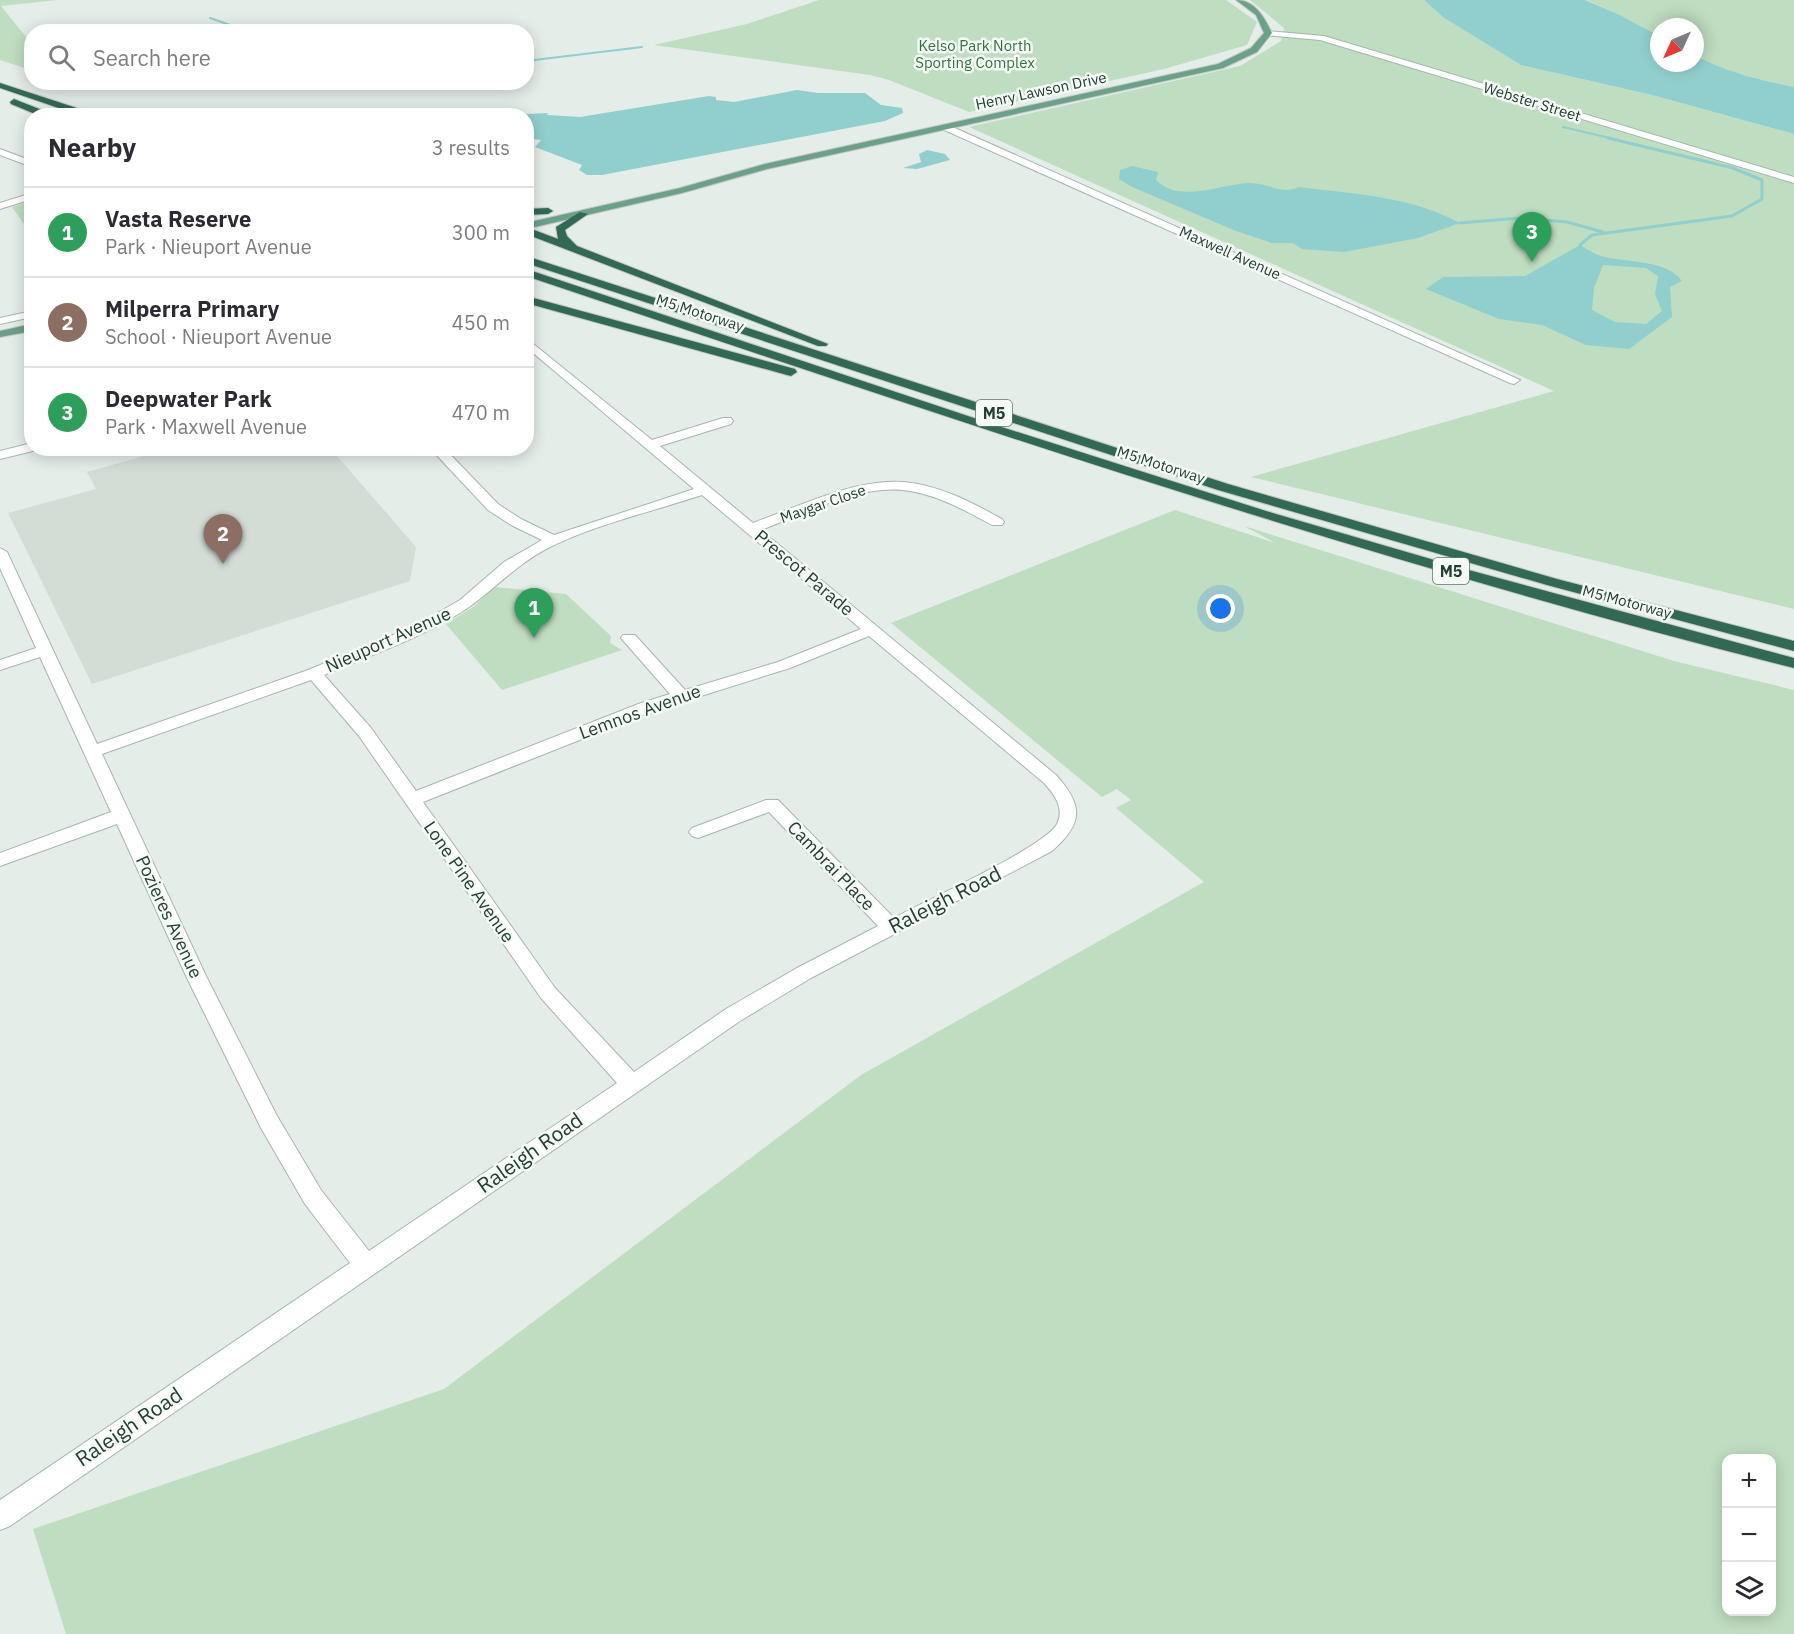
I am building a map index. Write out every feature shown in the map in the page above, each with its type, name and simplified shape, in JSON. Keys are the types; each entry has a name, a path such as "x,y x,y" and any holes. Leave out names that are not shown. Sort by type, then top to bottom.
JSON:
{"highway":[{"path":"0,85 68,108"},
{"path":"30,95 76,108"},
{"path":"0,96 29,108"},
{"path":"0,96 37,108"},
{"path":"572,246 562,237 560,229 583,214"},
{"path":"534,231 851,355 1179,473"},
{"name":"M5 Motorway","path":"534,262 1179,473 1427,548 1794,646"},
{"name":"M5 Motorway","path":"534,275 1112,467 1464,574 1794,663"},
{"path":"534,301 711,349 1112,467"}],"main road":[{"path":"1239,0 1259,14 1268,33"},
{"name":"Henry Lawson Drive","path":"534,226 765,167 1220,66 1251,52 1259,46 1268,33"},
{"name":"Henry Lawson Drive","path":"534,213 765,167"},
{"path":"0,334 24,329"}],"street":[{"name":"Webster Street","path":"1268,33 1322,38 1794,180"},
{"name":"Maxwell Avenue","path":"945,127 1514,380"},
{"path":"3,156 24,162"},
{"path":"0,206 24,198"},
{"path":"0,321 24,316"},
{"name":"Prescot Parade","path":"534,348 1050,779 1062,791 1068,802 1070,814"},
{"path":"650,444 728,421"},
{"path":"0,455 24,449"},
{"path":"444,456 499,511 553,540"},
{"name":"Maygar Close","path":"751,529 866,489 890,485 920,490 970,507 997,522"},
{"name":"Nieuport Avenue","path":"92,752 314,674 437,621 465,603 514,562 553,540 704,490"},
{"name":"Pozieres Avenue","path":"0,552 8,589 45,650 196,976 282,1148 313,1197 366,1266"},
{"name":"Lemnos Avenue","path":"411,800 680,696 784,665 872,630"},
{"path":"629,638 680,696"},
{"path":"0,664 45,650"},
{"name":"Lone Pine Avenue","path":"314,674 357,722 548,993 607,1059 632,1083"},
{"name":"Cambrai Place","path":"698,832 778,799 891,927"},
{"name":"Raleigh Road","path":"0,1516 632,1083 770,992 1046,847 1067,825 1070,814"},
{"path":"0,860 122,815"}],"shaded area":[{"path":"144,456 337,456 416,547 410,581 92,684 8,513 96,489 87,472"}],"green space":[{"path":"0,0 57,0 1,6 24,34 24,68 0,60"},
{"name":"Kelso Park North Sporting Complex","path":"819,0 1226,0 1257,22 1247,45 1164,69 969,112 889,80 870,75 654,45 747,24"},
{"path":"1250,0 1424,0 1444,18 1521,65 1652,95 1794,134 1794,609 1251,477 1554,391 969,127 1240,66 1281,41 1284,28"},
{"path":"1586,0 1794,0 1794,87 1731,71 1704,60 1704,18 1650,18 1650,31"},
{"path":"24,203 24,224 12,207"},
{"path":"1175,510 1275,543 1244,526 1674,661 1794,690 1794,1634 66,1634 33,1529 444,1389 861,1075 1204,882 1116,808 1131,800 1117,789 1102,797 891,623"},
{"path":"495,587 566,594 611,636 610,643 622,650 502,690 446,624 473,607"}],"water":[{"path":"1424,0 1585,0 1650,31 1650,72 1704,72 1704,60 1731,71 1794,87 1794,134 1652,95 1521,65 1444,18"},
{"path":"797,90 818,93 865,93 881,105 902,108 903,113 885,121 602,175 587,175 579,170 582,165 535,147 541,140 534,139 534,114 580,117 709,96 716,97 716,100 734,102"},
{"path":"927,150 945,154 950,160 917,169 903,168 921,162 919,154"},
{"path":"1132,166 1158,172 1156,180 1176,191 1201,191 1249,183 1286,190 1298,187 1360,194 1401,202 1441,214 1460,223 1418,238 1344,252 1302,249 1293,243 1272,243 1236,231 1130,186 1119,179 1120,170"},
{"path":"1580,245 1601,256 1656,265 1675,274 1682,281 1670,287 1672,317 1629,349 1586,345 1542,325 1499,319 1426,289 1443,277 1525,276","holes":["1603,265 1646,268 1658,276 1655,294 1662,311 1646,324 1615,322 1592,310 1594,288"]}],"waterway":[{"path":"210,18 227,24"},
{"path":"534,60 642,47"},
{"path":"1563,127 1614,139"},
{"path":"1580,245 1592,235 1732,216 1762,199 1762,180 1733,168 1608,138"},
{"path":"1460,223 1520,218 1567,222 1603,232"}],"place":[{"name":"Deepwater Park","path":"1532,262"},
{"name":"Milperra Primary","path":"223,564"},
{"name":"Vasta Reserve","path":"534,638"}]}
